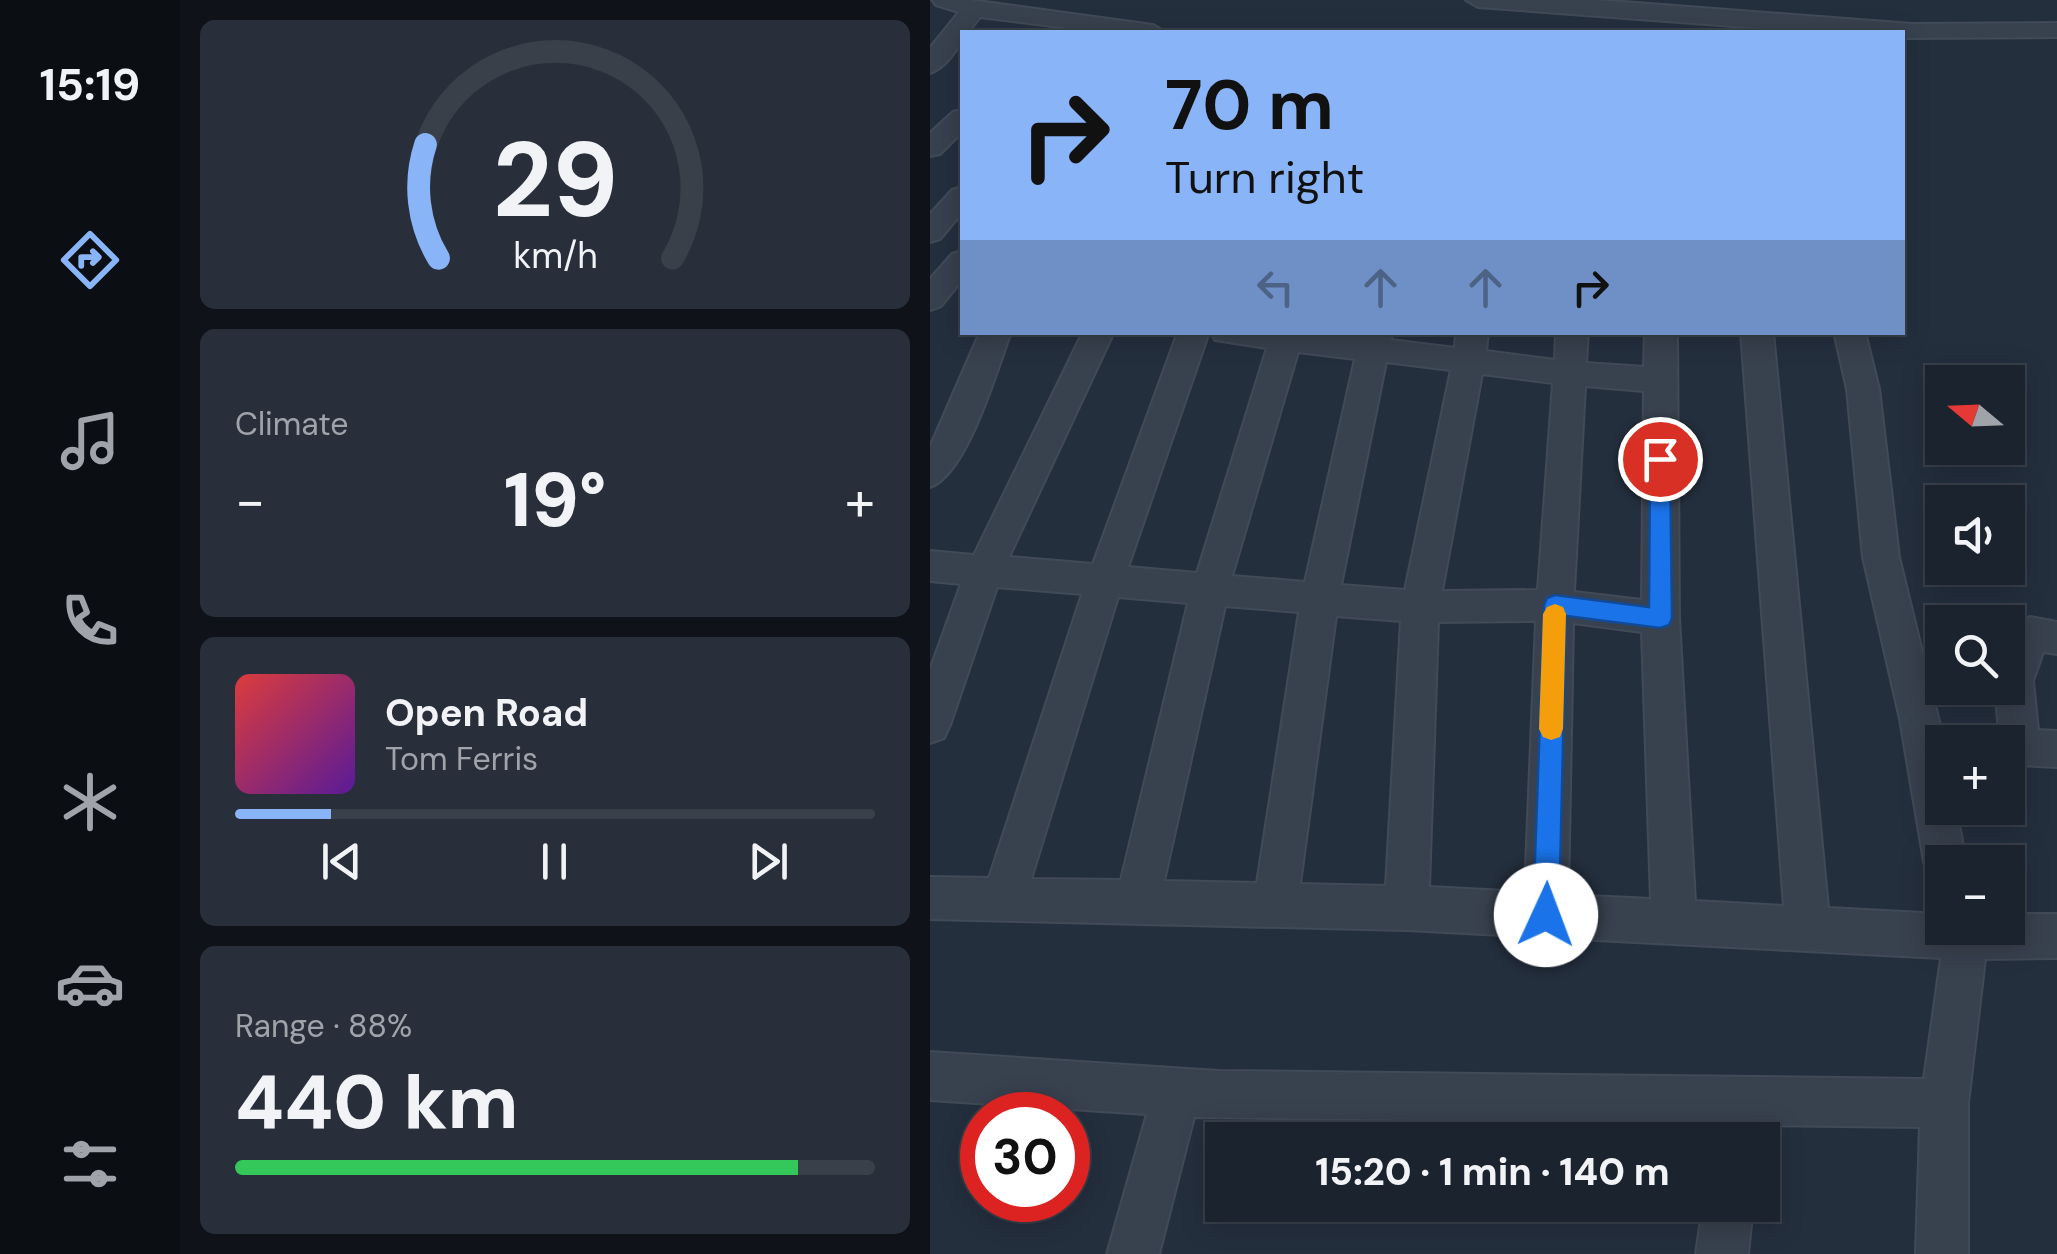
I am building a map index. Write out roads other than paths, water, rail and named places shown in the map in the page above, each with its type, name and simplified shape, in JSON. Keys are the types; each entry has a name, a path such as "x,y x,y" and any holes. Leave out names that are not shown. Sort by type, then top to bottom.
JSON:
{"street":[{"path":"944,0 1022,24 1125,30"},
{"path":"1478,0 1591,4 1933,32 2057,30"},
{"path":"1933,32 1936,0"},
{"path":"930,65 974,10"},
{"path":"930,148 960,120"},
{"path":"930,232 960,198"},
{"path":"930,299 960,264"},
{"path":"930,474 950,443 995,335"},
{"path":"930,725 984,571 1097,335"},
{"path":"1003,900 1106,581 1193,335"},
{"path":"1546,915 1555,605 1572,335"},
{"path":"1661,335 1660,618 1674,922"},
{"path":"1758,335 1808,929"},
{"path":"1850,335 1863,389 1881,557 1920,719 1943,845"},
{"path":"1137,902 1210,590 1287,336 1470,347 1570,373 1660,380"},
{"path":"1275,905 1320,598 1374,341"},
{"path":"1408,908 1420,607 1470,347"},
{"path":"930,566 1420,607 1555,605 1660,618"},
{"path":"2057,638 2030,633 2014,681 2020,747 2057,749"},
{"path":"930,898 1408,908 1808,929 1925,931"},
{"path":"2025,935 2057,936"},
{"path":"1942,1254 1944,1102 1962,945"},
{"path":"930,1076 1738,1120 1944,1102"},
{"path":"1133,1254 1177,1092"},
{"path":"1722,1254 1726,1222"}]}
